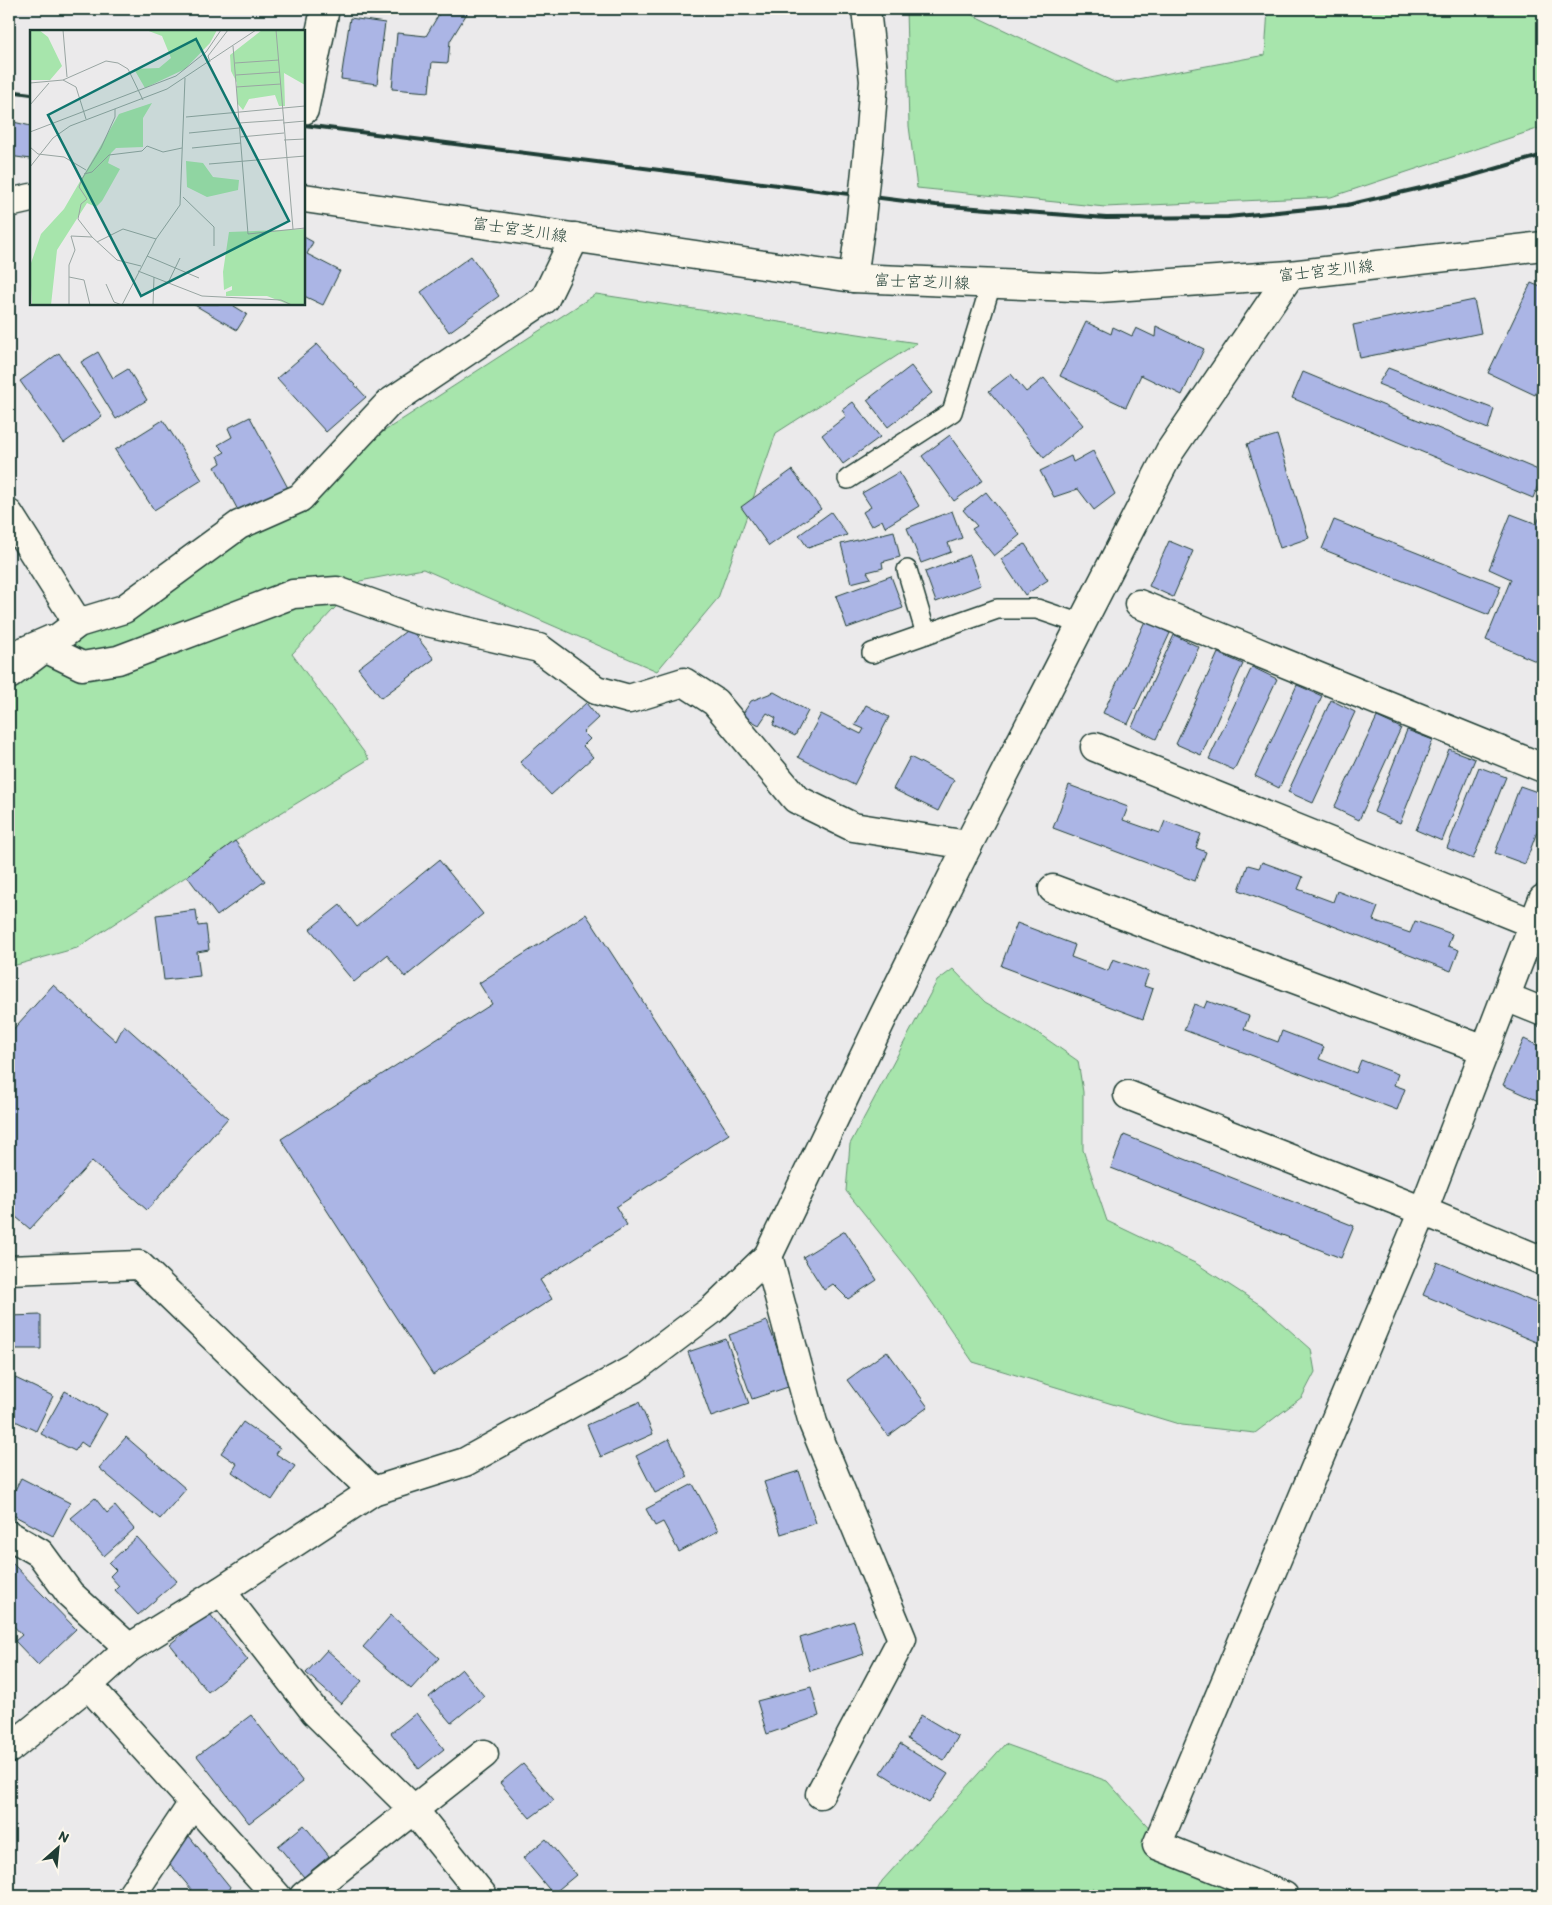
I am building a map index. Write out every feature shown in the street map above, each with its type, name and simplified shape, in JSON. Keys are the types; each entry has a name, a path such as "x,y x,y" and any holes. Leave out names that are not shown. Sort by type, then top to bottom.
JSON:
{"street":[{"path":"305,105 325,9"},
{"path":"853,278 860,228 874,80 866,9"},
{"path":"9,203 30,198"},
{"name":"富士宮芝川線","path":"305,198 853,278 991,284 1099,288 1290,275 1543,246"},
{"path":"9,676 78,623 124,609 239,525 300,498 388,404 545,299 575,237"},
{"path":"9,1749 88,1685 129,1648 221,1591 373,1491 465,1462 634,1370 712,1310 768,1256 968,845 1170,451 1290,275"},
{"path":"9,514 78,623"},
{"path":"45,648 82,666 118,660 293,594 337,591 415,619 539,648 596,690 629,699 684,682 715,702 796,799 852,826 968,845"},
{"path":"1139,604 1543,768"},
{"path":"1095,747 1534,924"},
{"path":"1053,889 1485,1050"},
{"path":"1284,1896 1157,1845 1423,1211 1543,899"},
{"path":"1506,997 1543,1012"},
{"path":"1128,1095 1423,1211 1543,1261"},
{"path":"768,1256 813,1423 902,1639 820,1794"},
{"path":"9,1270 139,1264 373,1491"},
{"path":"9,1535 40,1552 70,1594 129,1648"},
{"path":"221,1591 315,1712 413,1809 483,1896"},
{"path":"88,1685 277,1896"},
{"path":"304,1896 484,1754"},
{"path":"131,1896 194,1803"}],"lane":[{"path":"848,479 952,412 991,284"},
{"path":"907,570 926,634"},
{"path":"872,653 996,609 1037,610 1081,624"},
{"path":"9,650 20,648 78,623"}],"green space":[{"path":"906,9 960,9 1116,83 1265,55 1268,9 1543,9 1543,127 1331,197 1105,207 917,188 909,126"},
{"path":"596,294 917,343 776,433 718,598 657,671 423,569 360,581 292,654 369,759 235,841 187,876 77,948 9,967 9,674"},
{"path":"953,969 985,1002 1038,1033 1078,1061 1083,1092 1083,1150 1107,1221 1197,1264 1262,1306 1311,1349 1315,1372 1302,1397 1255,1433 1182,1425 973,1362 914,1276 846,1191 850,1144 937,981"},
{"path":"1005,1744 1107,1781 1154,1833 1311,1896 1095,1896 1093,1887 1094,1896 874,1896 882,1881"}],"building":[{"path":"442,9 469,10 450,41 448,63 432,62 429,92 392,89 397,33 426,36"},
{"path":"350,18 385,23 377,84 341,79"},
{"path":"9,121 30,126 30,159 9,156"},
{"path":"305,238 313,242 307,254 340,271 323,305 305,296"},
{"path":"471,256 499,296 449,332 421,292"},
{"path":"1531,283 1543,288 1543,379 1535,395 1488,373"},
{"path":"1474,300 1481,333 1360,358 1353,325"},
{"path":"195,305 234,305 247,314 237,330"},
{"path":"1086,322 1111,334 1113,327 1132,336 1136,328 1155,337 1156,326 1204,349 1182,395 1141,375 1126,407 1060,376"},
{"path":"317,344 366,397 326,432 277,378"},
{"path":"98,352 113,378 128,369 147,400 116,419 81,362"},
{"path":"59,353 102,416 64,443 20,381"},
{"path":"911,366 932,393 888,427 867,400"},
{"path":"1388,368 1494,409 1488,429 1378,384"},
{"path":"1303,372 1543,472 1533,498 1292,398"},
{"path":"1011,374 1026,392 1044,378 1083,425 1044,458 989,391"},
{"path":"853,402 880,437 843,464 822,435 846,416 842,410"},
{"path":"250,417 288,488 240,514 215,467 221,463 218,456 225,452 218,445 232,437 228,428"},
{"path":"163,420 202,480 154,510 115,450"},
{"path":"950,435 983,480 954,501 922,456"},
{"path":"1277,435 1309,538 1280,548 1247,444"},
{"path":"1093,451 1115,494 1094,510 1078,489 1054,497 1040,471 1071,456 1073,462"},
{"path":"792,470 821,509 769,546 741,507"},
{"path":"899,472 919,506 885,527 882,520 871,526 863,512 871,507 862,493"},
{"path":"986,492 1020,535 994,556 972,529 977,526 963,510"},
{"path":"1543,508 1543,664 1486,640 1511,579 1489,569 1511,514 1537,524"},
{"path":"952,511 962,538 948,543 951,552 921,563 907,528"},
{"path":"831,512 847,535 808,548 799,535"},
{"path":"1334,520 1501,586 1489,615 1322,549"},
{"path":"894,531 900,557 882,562 883,568 867,572 871,578 851,583 841,544"},
{"path":"1169,541 1193,551 1173,597 1149,586"},
{"path":"1025,544 1048,580 1025,595 1001,559"},
{"path":"970,555 981,585 936,602 925,572"},
{"path":"891,576 903,608 847,628 836,596"},
{"path":"1145,621 1170,633 1128,724 1103,713"},
{"path":"410,628 434,659 381,698 358,668"},
{"path":"1174,635 1199,647 1156,739 1132,727"},
{"path":"1218,653 1243,664 1201,755 1176,744"},
{"path":"1252,667 1277,679 1234,770 1209,759"},
{"path":"1297,685 1322,696 1279,788 1255,776"},
{"path":"774,692 808,711 795,736 773,725 776,718 767,713 759,725 742,715 751,701"},
{"path":"1331,700 1355,712 1313,803 1288,792"},
{"path":"586,703 598,718 583,732 590,739 583,746 593,757 551,795 520,762"},
{"path":"866,705 889,717 854,785 798,757 821,714 861,734 864,729 855,725"},
{"path":"1377,717 1401,728 1359,820 1334,808"},
{"path":"1407,730 1433,740 1400,823 1374,812"},
{"path":"1449,749 1475,759 1442,841 1416,830"},
{"path":"910,757 954,780 938,811 893,789"},
{"path":"1479,767 1506,777 1473,859 1447,848"},
{"path":"1069,785 1128,807 1123,820 1160,833 1165,821 1201,834 1196,848 1206,852 1195,881 1053,828"},
{"path":"1520,786 1543,794 1543,816 1525,864 1495,853"},
{"path":"235,841 265,881 217,916 187,876"},
{"path":"439,860 483,914 405,977 387,955 354,982 310,929 340,905 357,927"},
{"path":"1262,862 1303,877 1298,889 1333,902 1337,891 1378,907 1373,920 1410,933 1415,921 1452,934 1448,946 1459,950 1451,971 1239,890 1248,865 1259,868"},
{"path":"196,910 198,926 206,925 209,950 197,952 200,976 164,980 156,915"},
{"path":"586,914 729,1134 616,1207 627,1225 540,1280 552,1299 433,1375 281,1139 492,1004 479,983"},
{"path":"1017,923 1075,945 1071,957 1108,971 1113,959 1149,972 1144,986 1153,989 1143,1019 1001,966"},
{"path":"53,985 116,1041 124,1025 228,1118 147,1210 92,1161 30,1229 9,1211 9,1034"},
{"path":"1207,1001 1249,1016 1244,1029 1278,1042 1282,1031 1324,1047 1319,1059 1356,1073 1361,1060 1398,1074 1394,1085 1405,1089 1397,1110 1184,1030 1194,1004 1204,1008"},
{"path":"1524,1039 1543,1048 1543,1103 1503,1085"},
{"path":"1124,1135 1354,1226 1341,1258 1111,1168"},
{"path":"845,1231 877,1280 848,1299 833,1284 824,1290 803,1257"},
{"path":"1437,1262 1543,1306 1543,1345 1423,1295"},
{"path":"41,1315 41,1349 9,1349 9,1316"},
{"path":"767,1321 791,1386 752,1399 729,1335"},
{"path":"726,1339 749,1404 711,1417 688,1352"},
{"path":"887,1351 928,1407 888,1436 847,1380"},
{"path":"9,1375 53,1396 36,1431 9,1418"},
{"path":"65,1391 107,1414 88,1447 81,1442 75,1451 41,1434"},
{"path":"639,1402 653,1434 601,1457 587,1425"},
{"path":"243,1422 280,1448 276,1454 295,1466 272,1500 232,1472 237,1464 221,1453"},
{"path":"126,1437 186,1489 160,1519 99,1468"},
{"path":"669,1439 688,1477 655,1493 636,1456"},
{"path":"799,1471 816,1523 781,1534 764,1482"},
{"path":"21,1478 70,1503 53,1536 9,1513 9,1502"},
{"path":"693,1484 718,1531 679,1552 663,1522 655,1526 646,1509"},
{"path":"95,1498 107,1513 115,1506 134,1529 104,1556 71,1518"},
{"path":"137,1537 177,1581 138,1615 115,1590 119,1586 110,1576 116,1570 109,1563"},
{"path":"12,1563 76,1629 38,1665 15,1641 22,1635 9,1621 9,1566"},
{"path":"209,1613 248,1660 208,1692 170,1644"},
{"path":"391,1615 439,1658 411,1689 363,1647"},
{"path":"854,1621 864,1654 810,1671 800,1638"},
{"path":"327,1650 362,1681 341,1704 306,1673"},
{"path":"462,1669 484,1696 451,1723 429,1697"},
{"path":"811,1687 819,1716 767,1734 757,1701"},
{"path":"416,1713 444,1749 419,1769 391,1733"},
{"path":"251,1715 303,1782 249,1823 197,1756"},
{"path":"921,1715 958,1737 944,1760 907,1739"},
{"path":"900,1744 948,1774 929,1803 881,1773"},
{"path":"523,1764 554,1800 530,1818 500,1783"},
{"path":"304,1825 329,1856 304,1877 278,1846"},
{"path":"189,1836 231,1888 220,1896 197,1896 164,1857"},
{"path":"546,1839 576,1875 553,1894 523,1858"}],"railway":[{"path":"9,91 30,94"},
{"path":"305,125 936,205 1106,218 1228,217 1347,205 1464,178 1543,155"}]}
